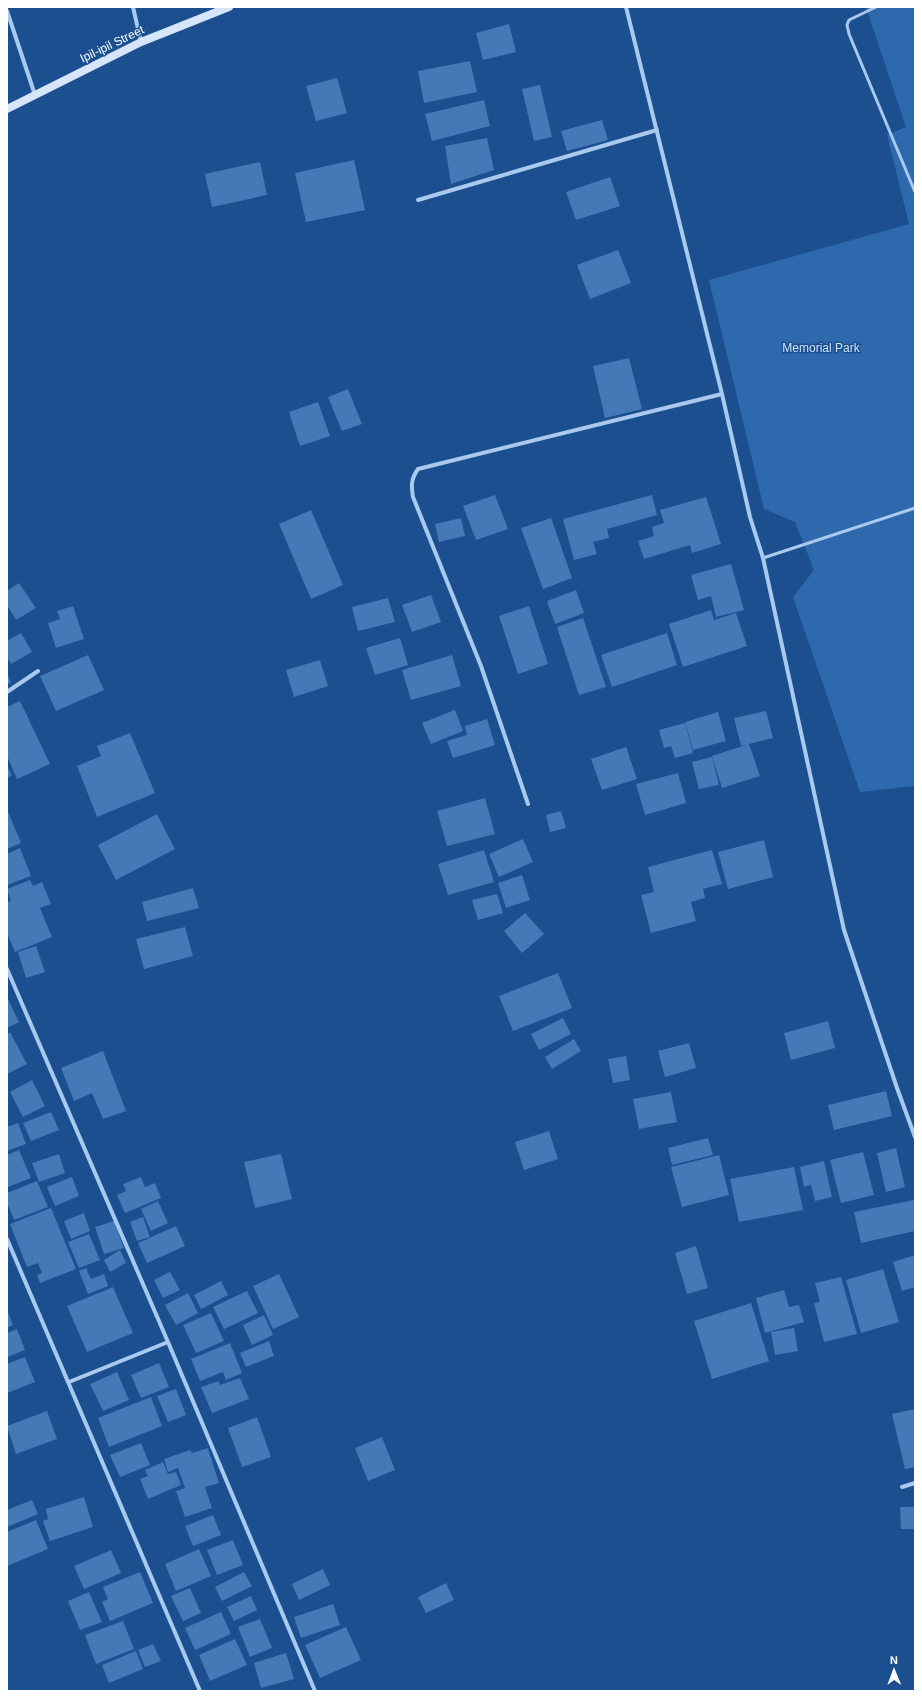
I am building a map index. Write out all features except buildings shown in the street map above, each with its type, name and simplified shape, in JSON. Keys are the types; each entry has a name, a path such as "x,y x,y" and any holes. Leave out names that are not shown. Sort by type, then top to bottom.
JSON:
{"main road":[{"name":"Ipil-ipil Street","path":"7,109 141,42 229,7"}],"street":[{"path":"133,7 141,42"},
{"path":"626,7 722,394 750,517 763,558 844,930 915,1137"},
{"path":"7,11 35,95"},
{"path":"418,200 657,130"},
{"path":"528,804 481,666 413,497 411,485 412,477 418,469 722,394"},
{"path":"7,692 38,671"},
{"path":"7,969 168,1342 315,1691"},
{"path":"7,1239 200,1691"},
{"path":"69,1382 168,1342"},
{"path":"902,1487 915,1483"}],"lane":[{"path":"876,7 849,20 847,25 849,34 915,192"},
{"path":"763,558 915,508"}],"green space":[{"name":"Memorial Park","path":"866,7 915,7 915,786 860,792 793,597 814,570 795,522 764,509 709,280 909,224 887,135 906,127"}]}
